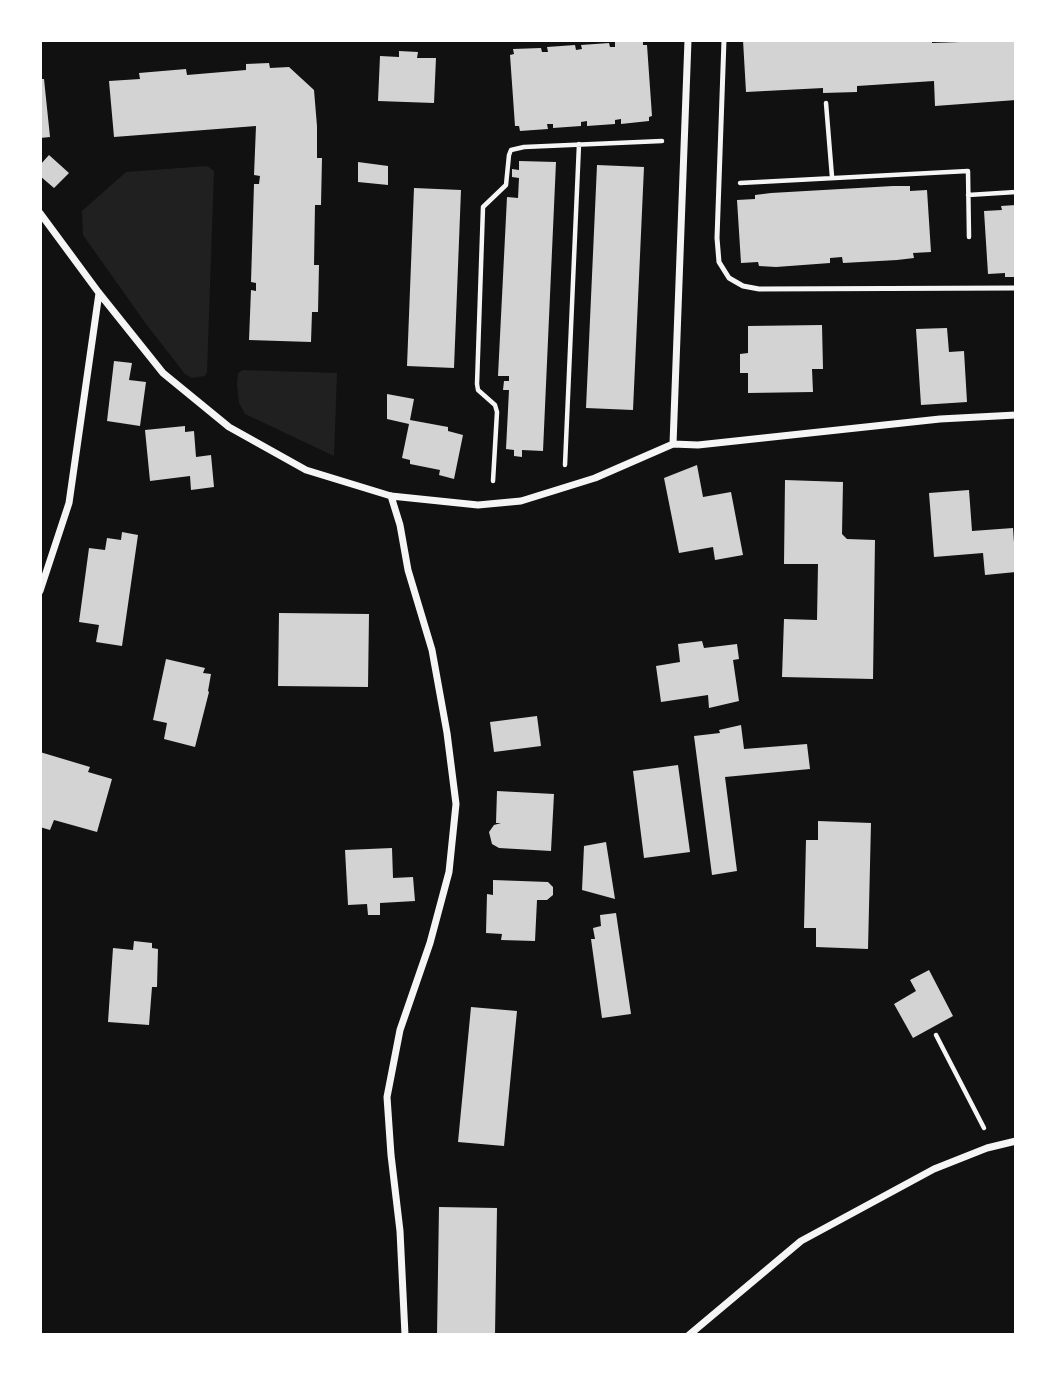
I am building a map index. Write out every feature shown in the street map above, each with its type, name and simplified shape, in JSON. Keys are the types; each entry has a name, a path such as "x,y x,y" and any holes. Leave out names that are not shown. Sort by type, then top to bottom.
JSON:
{"street":[{"path":"673,444 688,40"},
{"path":"40,213 163,373 229,427 306,470 391,496 478,505 521,501 564,489 673,444 698,444 940,419 1016,415"},
{"path":"40,591 69,503 99,293"},
{"path":"391,496 408,570 432,650 456,804 449,872 430,943 400,1030 387,1097 400,1231 405,1335"},
{"path":"689,1335 801,1241 934,1169 987,1148 1016,1141"}],"lane":[{"path":"724,40 717,238 719,262 729,278 743,286 758,289 1016,288"}],"path":[{"path":"826,103 832,177"},
{"path":"492,503 497,412 495,405 478,390 477,384 483,207 506,185 511,150 524,147 685,140"},
{"path":"564,489 579,145"},
{"path":"736,183 968,172 969,237"},
{"path":"968,195 1016,192"},
{"path":"936,1035 984,1129"}],"shaded area":[{"path":"207,166 214,171 207,372 205,376 192,378 185,374 146,324 83,235 82,211 126,172"},
{"path":"243,370 337,373 334,456 245,414 239,403 237,385 238,373"}],"building":[{"path":"643,40 643,45 647,45 652,116 649,121 621,124 621,119 615,120 615,124 587,126 587,121 581,122 581,126 553,128 553,124 547,124 548,129 520,131 519,126 515,126 510,55 514,54 513,49 541,48 542,52 548,52 547,47 575,45 576,50 582,49 581,45 609,43 610,47 615,47 615,42"},
{"path":"743,40 932,40 932,43 1016,40 1016,100 935,106 934,81 857,86 857,92 823,93 823,88 746,92"},
{"path":"399,51 418,52 417,58 436,58 434,103 378,101 380,56 399,57"},
{"path":"269,63 270,68 289,67 314,90 317,158 322,158 321,205 315,205 314,265 319,265 318,312 312,312 311,342 249,340 251,290 256,291 256,283 251,282 254,184 259,184 260,176 254,175 256,126 114,137 109,81 140,79 139,73 186,69 187,75 246,70 246,64"},
{"path":"40,79 44,79 50,137 40,138"},
{"path":"49,155 69,173 54,188 40,176 40,165"},
{"path":"519,161 556,162 543,451 522,450 522,457 514,456 514,450 506,449 509,390 503,390 504,381 509,381 509,376 498,376 507,197 518,198 519,178 512,177 512,169 519,170"},
{"path":"358,162 388,166 388,185 358,182"},
{"path":"597,165 644,167 633,410 586,408"},
{"path":"910,186 910,191 927,190 931,252 913,253 914,258 897,260 843,263 842,257 830,258 830,263 776,267 759,266 758,262 741,263 737,200 755,199 755,195 771,193"},
{"path":"414,188 461,190 454,368 407,366"},
{"path":"1016,205 1016,277 1005,277 1005,273 988,274 984,211 1002,210 1001,206"},
{"path":"822,325 823,369 812,369 813,392 748,393 748,373 740,373 740,354 748,353 748,326"},
{"path":"947,328 949,352 964,351 967,402 921,405 916,329"},
{"path":"114,361 132,363 129,380 146,382 140,426 107,421"},
{"path":"387,394 414,399 410,420 448,427 448,431 463,435 454,479 439,475 440,470 410,464 410,460 402,458 409,424 387,419"},
{"path":"185,426 185,432 194,431 196,457 211,455 214,487 191,490 190,476 150,481 145,430"},
{"path":"697,465 703,497 731,492 743,555 715,560 713,547 679,553 664,478"},
{"path":"785,480 843,482 842,534 847,539 875,540 873,679 782,677 784,619 817,620 818,564 784,564"},
{"path":"969,490 972,531 1013,528 1016,572 985,575 983,553 934,557 929,493"},
{"path":"122,532 138,535 122,646 96,642 99,625 79,622 89,548 105,550 107,538 121,540"},
{"path":"279,613 369,614 368,687 278,686"},
{"path":"702,641 704,648 737,644 739,659 733,660 739,701 709,708 708,695 661,702 656,666 680,662 678,644"},
{"path":"166,659 205,668 203,673 211,674 195,747 164,739 167,723 153,720"},
{"path":"537,716 541,746 494,752 490,722"},
{"path":"741,725 744,749 807,744 810,769 725,777 737,871 712,875 694,736 720,733 719,730"},
{"path":"40,752 90,767 88,772 112,779 97,832 54,820 50,830 40,827"},
{"path":"678,765 690,852 644,858 633,771"},
{"path":"497,791 554,794 551,851 499,848 492,844 489,832 494,825 501,823 496,823"},
{"path":"818,821 871,823 868,949 816,947 816,928 804,928 806,840 818,840"},
{"path":"606,842 615,899 582,890 584,846"},
{"path":"392,848 393,878 413,877 415,901 380,903 380,915 368,915 367,904 348,905 345,850"},
{"path":"493,880 548,882 553,887 553,895 547,900 537,900 535,941 501,940 502,934 486,933 487,894 493,895"},
{"path":"616,913 631,1014 602,1018 591,939 595,939 593,928 601,926 600,915"},
{"path":"134,941 152,943 152,948 158,949 157,987 152,987 149,1025 108,1022 113,948 133,950"},
{"path":"929,970 953,1016 913,1038 894,1004 916,991 910,980"},
{"path":"471,1007 517,1011 504,1146 458,1142"},
{"path":"439,1207 497,1208 495,1335 437,1335"}]}
